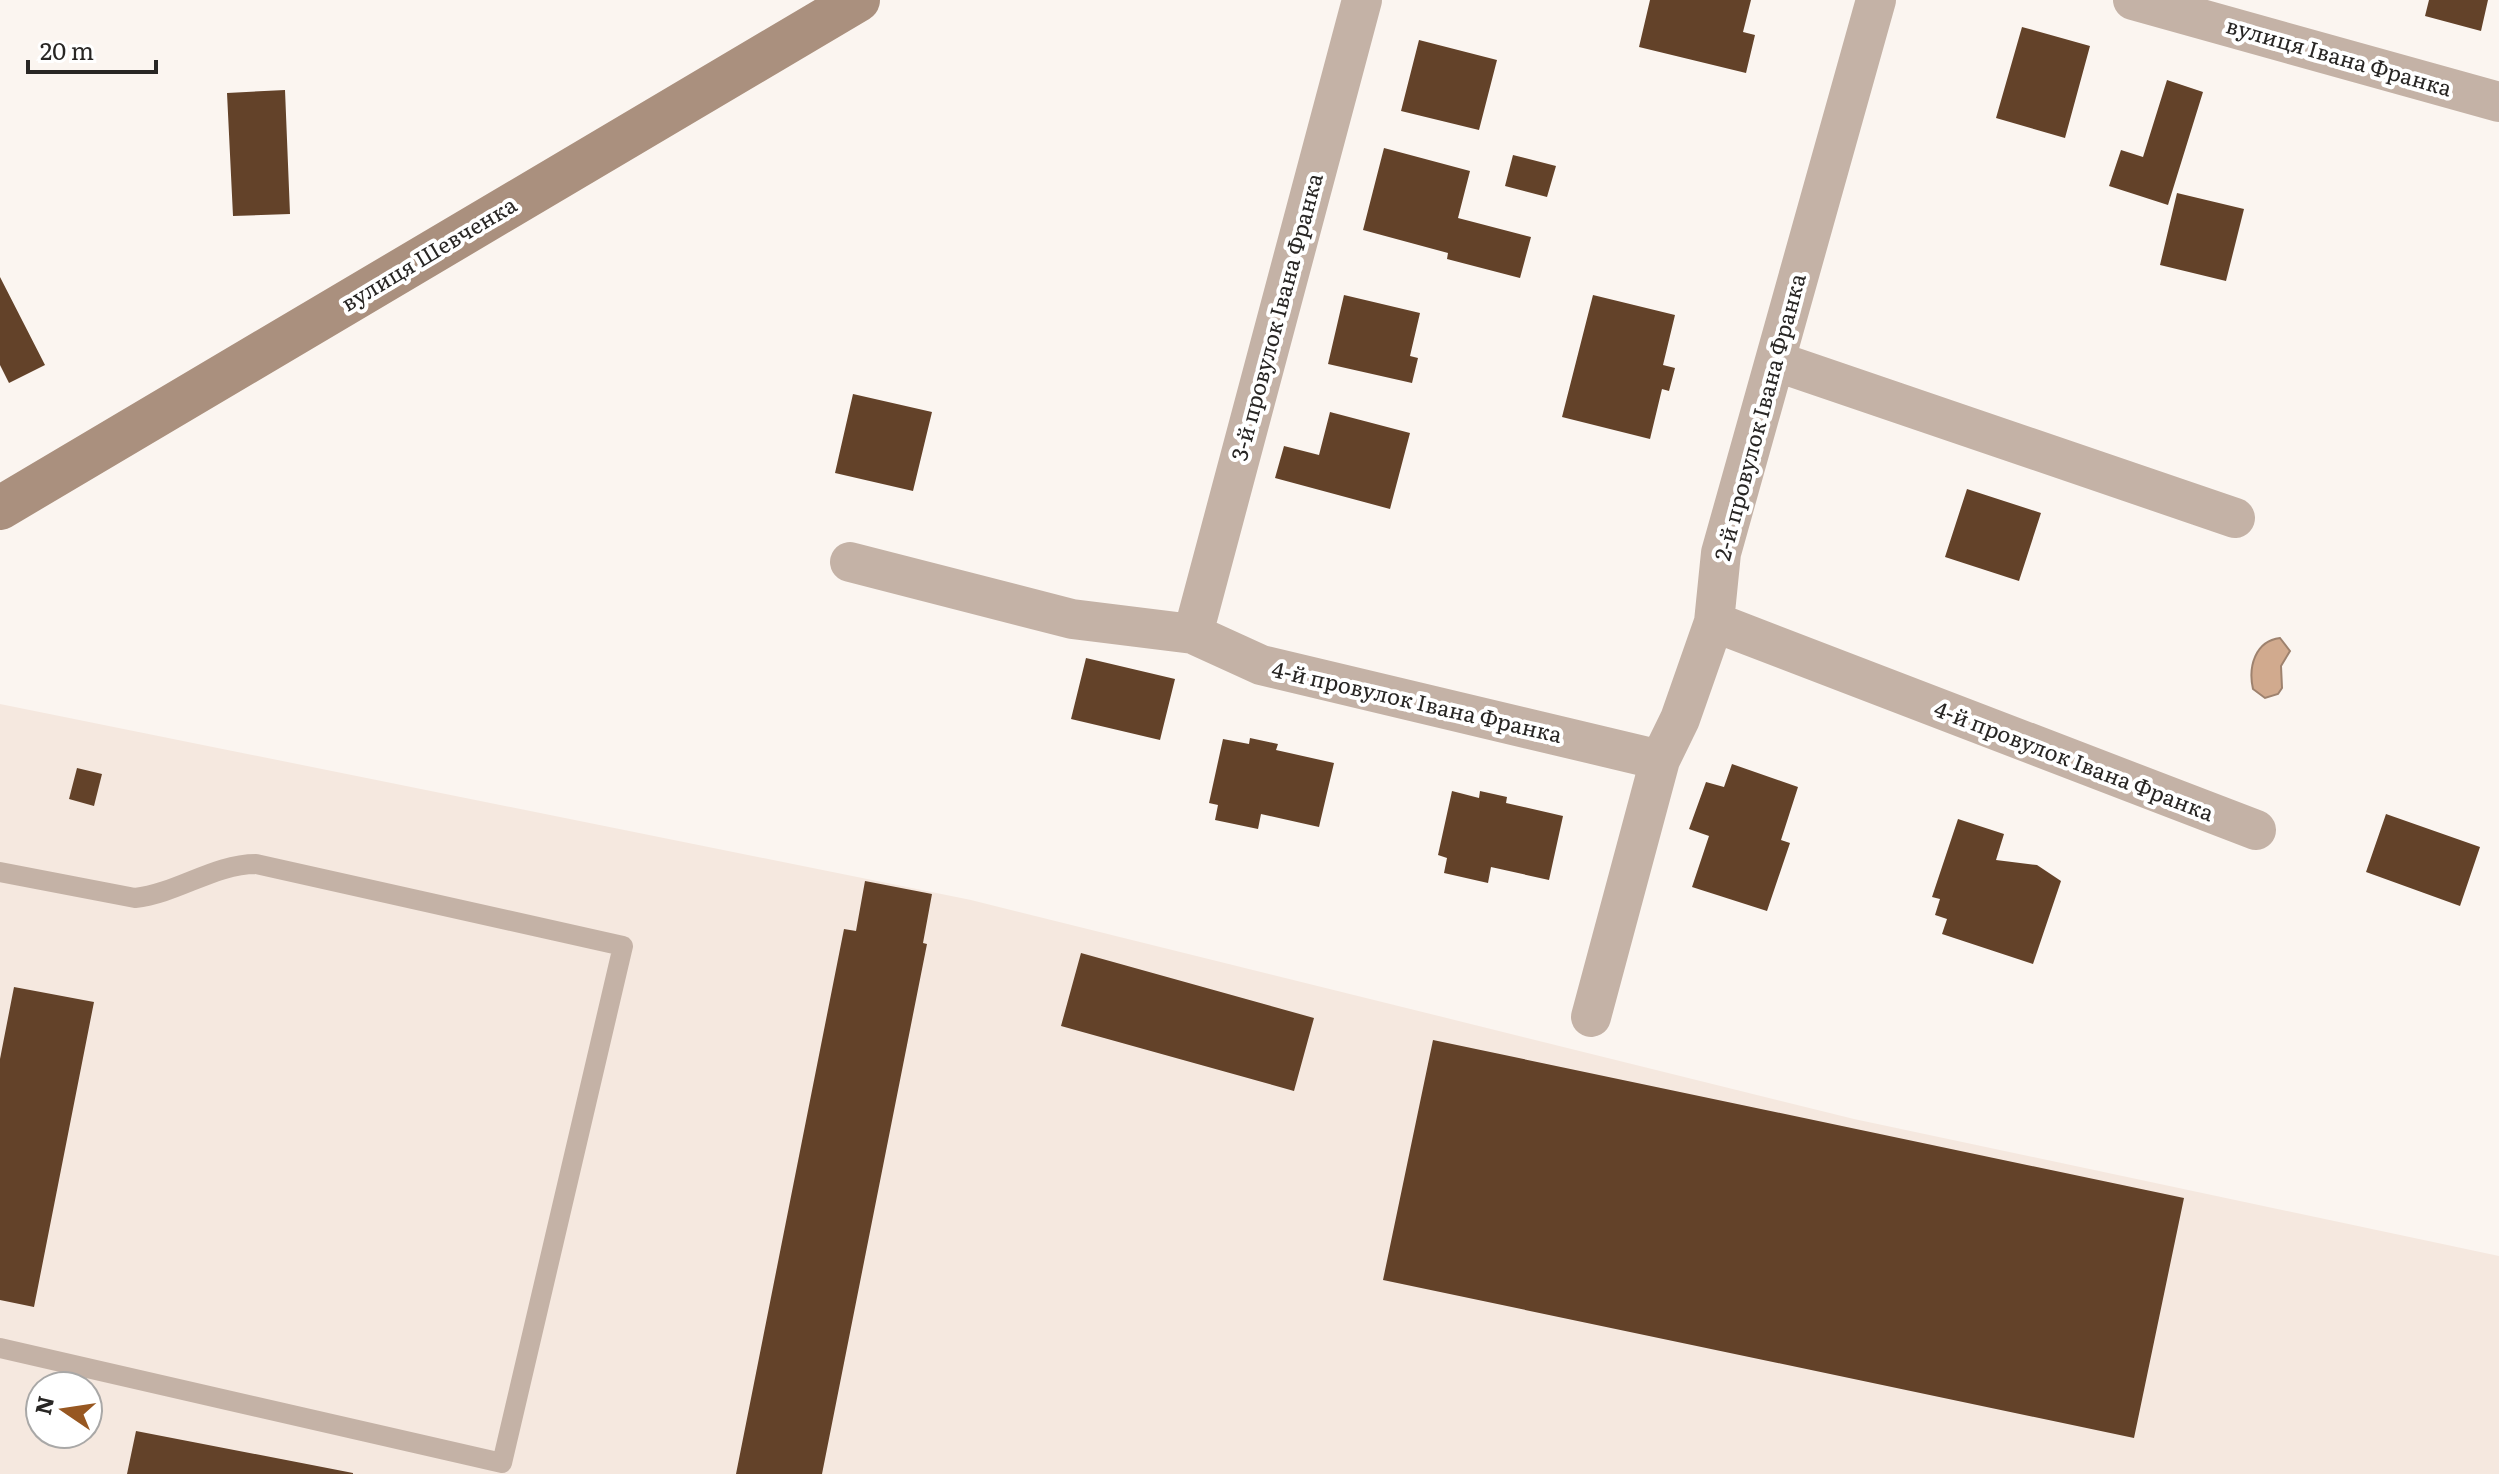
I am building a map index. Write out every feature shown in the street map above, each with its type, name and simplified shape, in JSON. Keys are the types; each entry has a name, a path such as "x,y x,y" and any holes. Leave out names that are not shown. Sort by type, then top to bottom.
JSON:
{"main road":[{"name":"вулиця Шевченка","path":"0,508 858,0"}],"street":[{"name":"3-й провулок Івана Франка","path":"1193,634 1362,0"},
{"name":"2-й провулок Івана Франка","path":"1591,1017 1660,760 1680,719 1714,622 1721,553 1876,0"},
{"name":"вулиця Івана Франка","path":"2133,0 2499,102"},
{"path":"1775,361 2235,518"},
{"name":"4-й провулок Івана Франка","path":"850,562 1072,619 1193,634 1261,665 1660,760"},
{"name":"4-й провулок Івана Франка","path":"1714,622 2256,830"}],"lane":[{"path":"0,872 135,898 152,896 236,864 256,864 623,946 502,1463 0,1348"}],"shaded area":[{"path":"2280,638 2290,651 2281,666 2282,688 2278,694 2265,698 2253,689 2255,656 2265,644"},
{"path":"0,704 971,900 1854,1119 2499,1256 2499,1474 0,1474"}],"building":[{"path":"1650,0 1751,0 1743,32 1755,35 1746,73 1639,47"},
{"path":"2429,0 2488,0 2481,31 2425,16"},
{"path":"2022,27 2090,46 2065,138 1996,118"},
{"path":"1419,40 1497,60 1479,130 1401,111"},
{"path":"2167,80 2203,92 2168,205 2109,186 2121,150 2143,157"},
{"path":"285,90 290,214 233,216 227,93"},
{"path":"1384,148 1470,171 1458,218 1531,237 1520,278 1447,259 1448,253 1363,230"},
{"path":"1513,155 1556,166 1547,197 1505,186"},
{"path":"2177,193 2244,209 2226,281 2160,265"},
{"path":"0,277 45,365 9,383 0,365"},
{"path":"1344,295 1420,313 1410,356 1418,358 1412,383 1328,364"},
{"path":"1593,295 1675,315 1663,365 1675,368 1669,391 1662,389 1650,439 1562,417"},
{"path":"853,394 932,412 913,491 835,473"},
{"path":"1330,412 1410,433 1390,509 1275,478 1284,446 1319,455"},
{"path":"1967,489 2041,513 2019,581 1945,557"},
{"path":"1086,658 1175,679 1160,740 1071,719"},
{"path":"1250,738 1278,744 1276,750 1334,763 1319,827 1261,814 1258,829 1215,820 1218,805 1209,803 1223,739 1249,744"},
{"path":"1732,764 1798,787 1781,840 1790,843 1767,911 1692,887 1709,836 1689,829 1706,782 1724,787"},
{"path":"77,768 102,774 94,806 69,799"},
{"path":"1452,791 1479,798 1480,791 1507,797 1506,803 1563,816 1549,880 1491,867 1488,883 1444,873 1447,858 1438,855"},
{"path":"2386,814 2480,847 2460,906 2366,872"},
{"path":"1958,819 2004,834 1996,860 2037,865 2061,881 2033,964 1942,934 1947,919 1935,915 1940,899 1932,897"},
{"path":"865,881 932,894 923,943 927,944 822,1474 736,1474 844,929 856,931"},
{"path":"1081,953 1314,1018 1294,1091 1061,1026"},
{"path":"14,987 94,1002 34,1307 0,1300 0,1059"},
{"path":"1433,1040 2184,1198 2134,1438 1383,1280"},
{"path":"136,1431 353,1473 353,1474 127,1474"}]}
